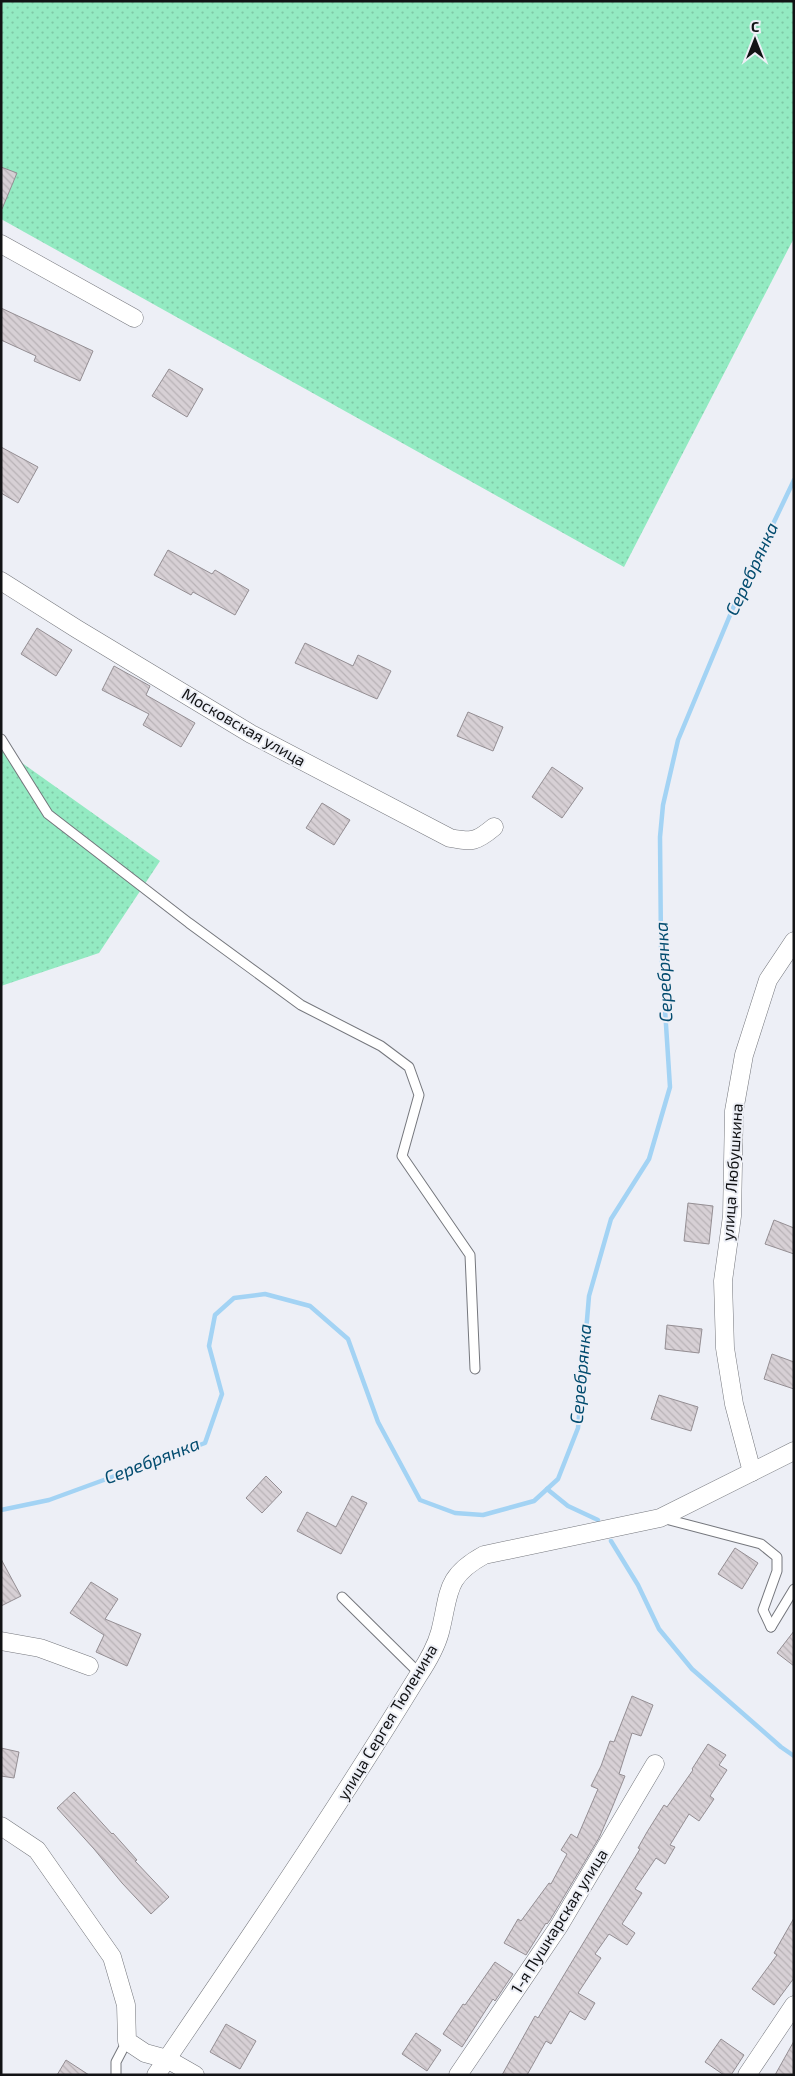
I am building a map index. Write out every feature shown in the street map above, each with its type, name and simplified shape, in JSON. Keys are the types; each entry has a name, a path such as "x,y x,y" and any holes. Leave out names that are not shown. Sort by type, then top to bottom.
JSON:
{"street":[{"path":"1,244 134,318"},
{"name":"Московская улица","path":"1,581 251,734 450,838 471,842 484,836 494,827"},
{"name":"улица Любушкина","path":"752,1472 734,1404 725,1348 722,1281 732,1216 734,1111 744,1055 768,980 794,941"},
{"path":"752,1472 794,1451"},
{"name":"улица Сергея Тюленина","path":"156,2075 303,1859 420,1674 439,1635 449,1588 465,1566 484,1555 660,1518 752,1472"},
{"path":"1,1640 40,1648 89,1666"},
{"name":"1-я Пушкарская улица","path":"458,2075 559,1926 655,1764"},
{"path":"1,1826 37,1850 112,1957 126,2006 127,2041 146,2053 167,2059 195,2075"},
{"path":"747,2075 794,2005"}],"lane":[{"path":"1,739 48,814 189,923 301,1005 381,1046 409,1068 419,1095 402,1156 470,1254 475,1369"},
{"path":"660,1518 761,1544 777,1557 777,1570 763,1610 772,1627 794,1589"},
{"path":"342,1596 420,1674"},
{"path":"116,2075 116,2062 127,2041"}],"green space":[{"path":"1,1 794,1 794,238 624,567 1,219"},
{"path":"1,748 160,861 99,953 1,986"}],"building":[{"path":"1,167 17,173 2,209 1,209"},
{"path":"1,308 93,351 80,381 34,361 36,356 1,340"},
{"path":"169,369 203,389 187,417 152,396"},
{"path":"1,447 38,467 18,503 1,493"},
{"path":"168,550 212,574 215,570 249,590 235,615 193,592 191,595 154,575"},
{"path":"37,628 72,650 56,676 21,654"},
{"path":"305,643 353,666 358,655 391,671 377,699 295,663"},
{"path":"114,666 150,686 146,695 195,723 181,747 143,725 149,714 102,690"},
{"path":"468,712 503,727 493,751 457,736"},
{"path":"552,767 583,788 562,818 532,797"},
{"path":"322,803 350,820 334,845 306,828"},
{"path":"688,1203 713,1206 709,1244 684,1241"},
{"path":"774,1220 794,1228 794,1254 765,1244"},
{"path":"667,1325 702,1329 699,1353 665,1349"},
{"path":"772,1354 794,1362 794,1389 764,1379"},
{"path":"659,1395 698,1407 691,1431 651,1419"},
{"path":"266,1476 282,1492 262,1513 246,1498"},
{"path":"352,1496 367,1503 341,1554 297,1531 307,1512 336,1527"},
{"path":"735,1548 758,1563 742,1589 718,1574"},
{"path":"1,1559 21,1596 1,1606"},
{"path":"91,1582 118,1599 105,1619 141,1634 127,1666 96,1652 104,1635 70,1613"},
{"path":"794,1631 794,1666 777,1653"},
{"path":"632,1696 653,1705 641,1736 632,1733 619,1774 625,1776 612,1808 599,1838 550,1920 546,1923 526,1955 504,1943 518,1919 521,1921 549,1883 551,1884 567,1854 561,1850 571,1834 577,1838 598,1789 591,1786 610,1741 614,1742"},
{"path":"708,1744 726,1755 719,1765 727,1770 710,1796 714,1799 699,1821 689,1814 670,1845 675,1847 665,1864 656,1858 635,1889 642,1893 622,1924 635,1933 627,1945 609,1934 595,1954 601,1958 578,1993 595,2003 585,2020 570,2011 551,2044 546,2041 527,2075 502,2075 535,2016 538,2018 640,1849 638,1848 647,1832 664,1805 667,1807 693,1770"},
{"path":"1,1748 19,1752 14,1778 1,1776"},
{"path":"74,1792 169,1897 151,1914 57,1808"},
{"path":"794,1918 794,1978 774,2005 752,1989 777,1955 774,1953"},
{"path":"495,1962 513,1974 495,2001 493,1999 462,2047 443,2034"},
{"path":"226,2024 256,2041 240,2069 210,2052"},
{"path":"416,2033 441,2050 427,2071 402,2054"},
{"path":"721,2039 744,2055 731,2075 724,2075 705,2062"},
{"path":"794,2041 794,2075 775,2075"},
{"path":"66,2060 89,2075 57,2075"}],"waterway":[{"name":"Серебрянка","path":"1,1510 49,1500 205,1443 222,1394 209,1346 215,1315 234,1298 265,1294 310,1306 348,1339 378,1422 420,1500 455,1513 483,1515 534,1501 558,1479 578,1428 589,1296 611,1219 649,1159 670,1087 661,947 660,837 663,805 678,740 733,608 794,480"},
{"path":"547,1489 568,1506 598,1520"},
{"path":"611,1541 638,1585 659,1629 692,1669 781,1747 794,1756"}]}
